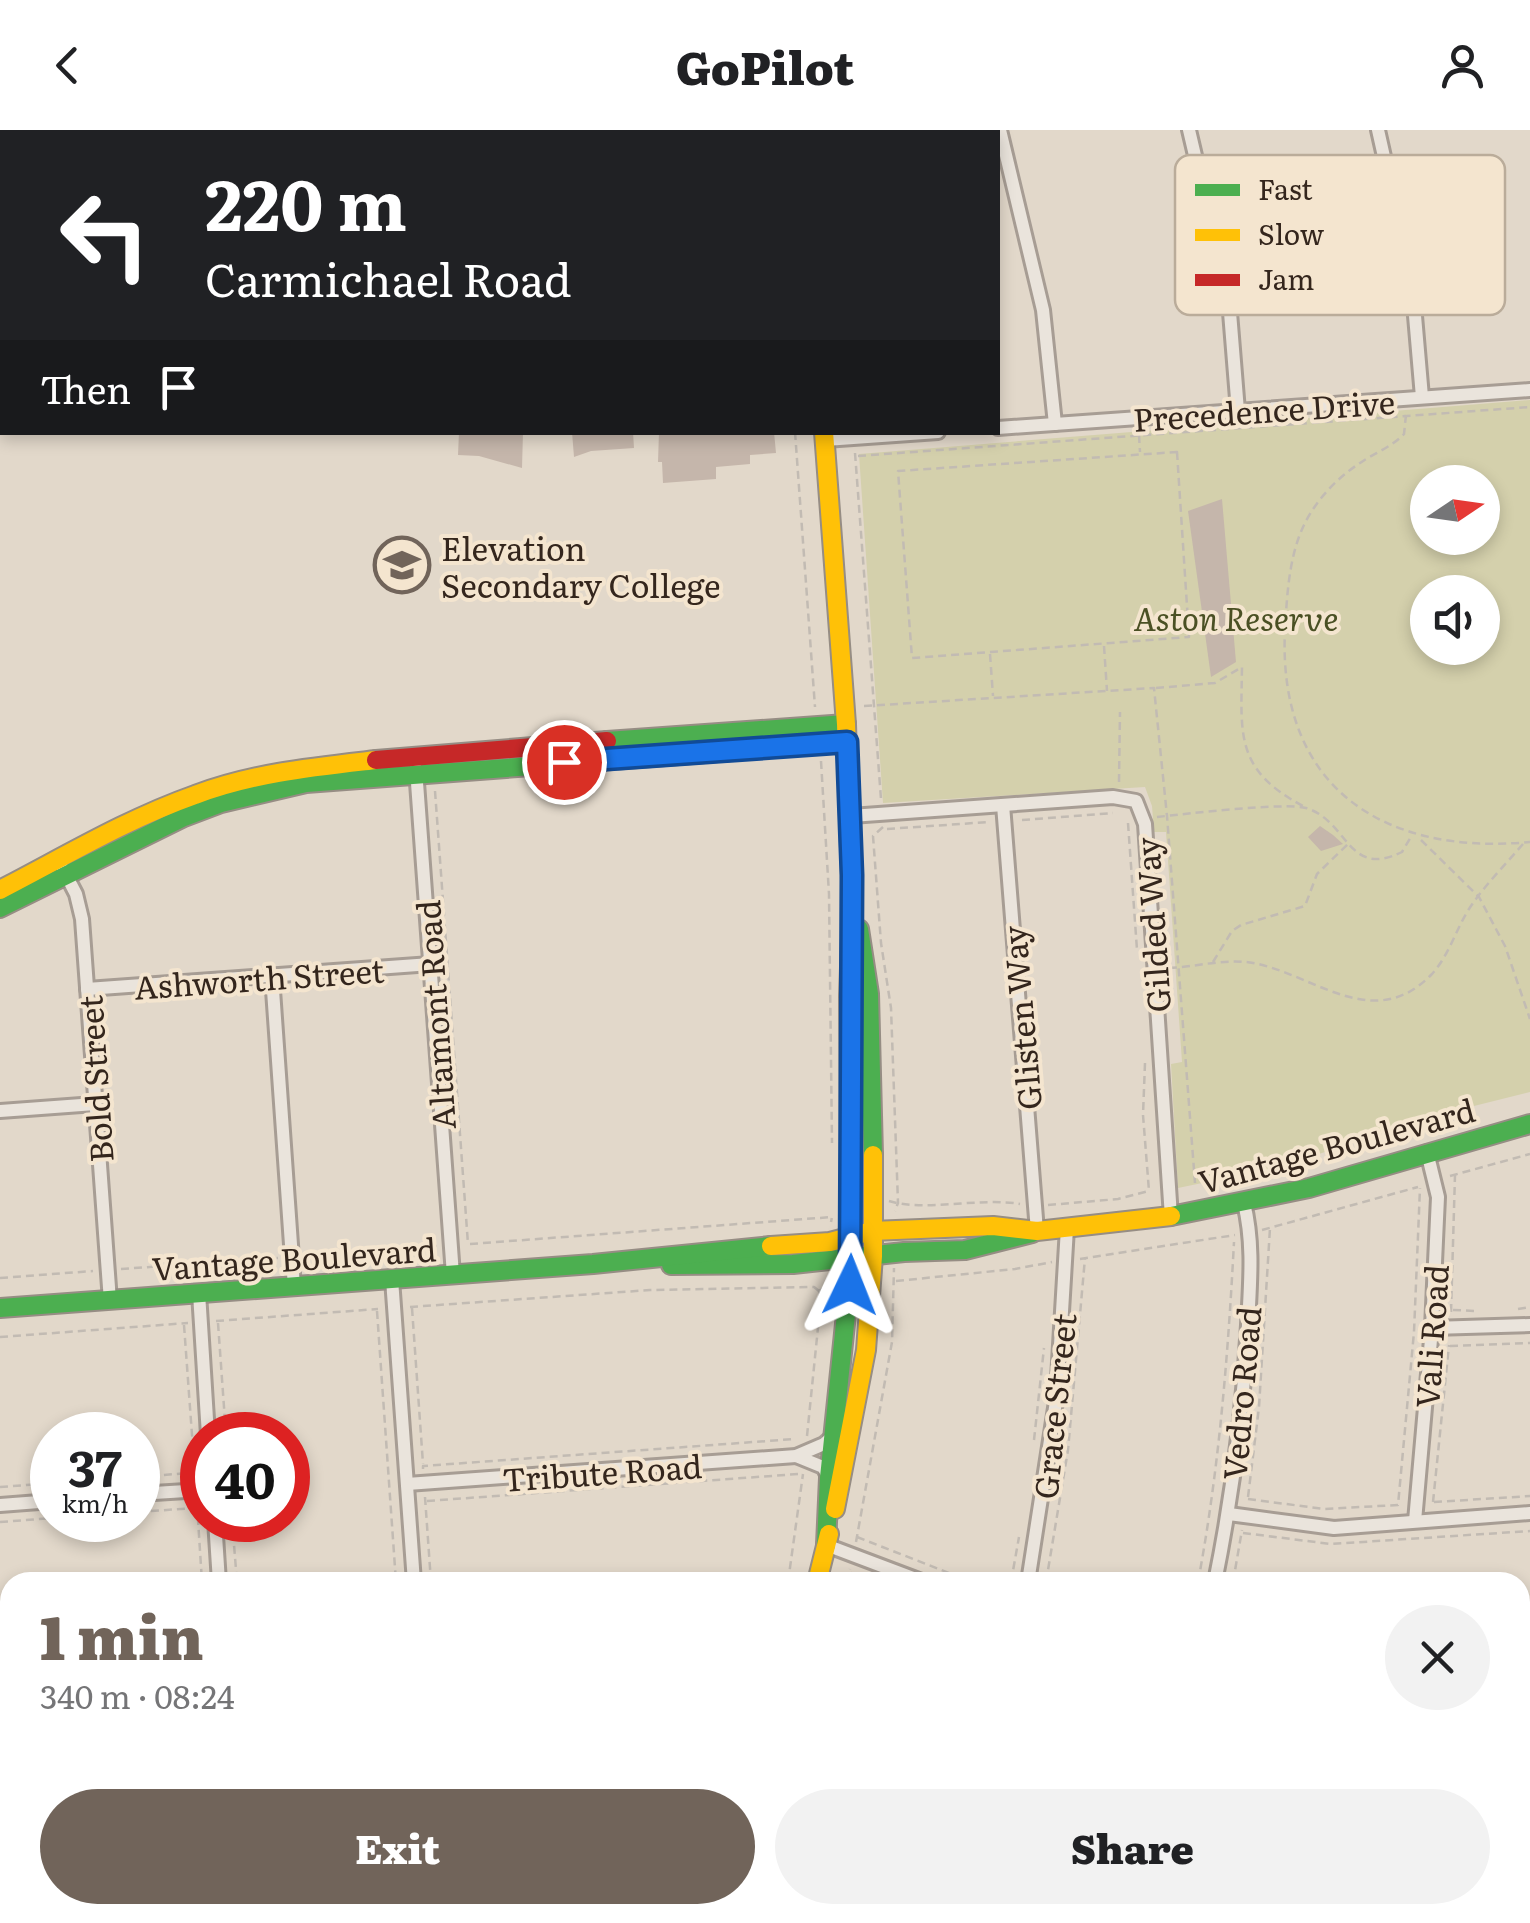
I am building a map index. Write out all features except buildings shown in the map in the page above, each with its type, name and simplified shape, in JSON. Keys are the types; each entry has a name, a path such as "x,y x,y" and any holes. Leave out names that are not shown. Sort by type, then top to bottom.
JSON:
{"street":[{"path":"1000,130 1045,321 1055,424"},
{"path":"1190,130 1196,155"},
{"path":"1378,130 1384,155"},
{"path":"1230,315 1238,412"},
{"path":"1415,315 1422,398"},
{"name":"Precedence Drive","path":"1000,428 1530,390"},
{"path":"826,1546 852,1236 852,875 846,725 824,436 852,435"},
{"path":"0,908 146,815 239,781 317,765 416,764 816,736 846,725"},
{"name":"Altamont Road","path":"416,764 453,1275"},
{"name":"Gilded Way","path":"851,816 1120,796 1136,801 1144,818 1170,1217"},
{"name":"Glisten Way","path":"1003,805 1037,1231"},
{"path":"0,890 63,869"},
{"name":"Bold Street","path":"63,869 79,902 110,1301"},
{"path":"820,1572 839,1494 870,1319 872,1045 867,976 852,875"},
{"name":"Ashworth Street","path":"87,989 431,964"},
{"path":"272,976 294,1287"},
{"path":"0,1111 96,1104"},
{"name":"Vantage Boulevard","path":"0,1308 593,1264 716,1249 830,1252 851,1260 965,1250 1037,1231 1170,1217 1244,1203 1325,1184 1530,1124"},
{"name":"Vali Road","path":"1416,1521 1432,1328 1436,1180 1428,1152"},
{"name":"Vedro Road","path":"1217,1572 1229,1514 1246,1360 1251,1232 1244,1203"},
{"name":"Vantage Boulevard","path":"830,1252 852,1236 872,1231 994,1226 1037,1231"},
{"name":"Grace Street","path":"1030,1572 1053,1430 1067,1228"},
{"path":"392,1279 413,1572"},
{"path":"199,1293 206,1412"},
{"path":"1432,1328 1530,1325"},
{"path":"829,1478 823,1468 801,1455 834,1434"},
{"name":"Tribute Road","path":"408,1484 801,1455"},
{"path":"0,1505 30,1503"},
{"path":"1229,1514 1314,1527 1530,1513"},
{"path":"216,1542 219,1572"},
{"path":"826,1546 897,1572"}],"path":[{"path":"856,456 1530,408"},
{"path":"1406,416 1404,434 1398,441 1343,476 1316,504 1304,525 1288,588 1285,660 1297,728 1316,765 1370,816 1419,837 1469,844 1530,842"},
{"path":"795,435 830,894 832,1146"},
{"path":"1139,436 1140,454"},
{"path":"1177,452 1190,637 1104,644 912,658 898,471 1177,452"},
{"path":"1104,644 1107,691"},
{"path":"990,653 993,699"},
{"path":"846,725 993,699 1215,682 1242,667 1242,732 1248,757 1276,789 1335,825 1362,857 1382,860 1402,852 1412,835"},
{"path":"1154,688 1168,816 1194,1183"},
{"path":"1120,712 1120,796"},
{"path":"435,787 468,1244 832,1217"},
{"path":"1138,950 1128,820 1304,806"},
{"path":"1419,837 1479,897 1505,946 1530,1018"},
{"path":"1154,968 1251,963 1366,1000 1405,994 1433,973 1448,954 1469,910 1524,843"},
{"path":"1213,964 1232,931 1241,925 1305,906 1317,874 1348,844"},
{"path":"1145,1060 1143,1114 1149,1191"},
{"path":"1436,1180 1530,1154"},
{"path":"1248,1499 1324,1509 1398,1505 1414,1332 1420,1186 1251,1232"},
{"path":"872,1201 918,1204 998,1200 1035,1205 1118,1199 1167,1187"},
{"path":"828,1286 833,1203 852,1202"},
{"path":"871,1284 1234,1236 1226,1379 1210,1520 1200,1572"},
{"path":"0,1278 451,1245"},
{"path":"1048,1572 1068,1450 1084,1258"},
{"path":"951,1267 952,1275"},
{"path":"819,1291 828,1286 850,1285"},
{"path":"394,1308 650,1290 814,1287 822,1298 801,1455"},
{"path":"412,1307 423,1466"},
{"path":"0,1336 377,1310 395,1572"},
{"path":"218,1321 224,1412"},
{"path":"184,1324 190,1412"},
{"path":"1032,1450 1045,1341"},
{"path":"1449,1346 1530,1343"},
{"path":"408,1502 804,1473 789,1572"},
{"path":"0,1487 30,1485"},
{"path":"1416,1504 1530,1496"},
{"path":"0,1522 30,1520"},
{"path":"1012,1572 1021,1525"},
{"path":"857,1538 946,1572"},
{"path":"199,1542 201,1572"},
{"path":"234,1542 236,1572"}],"green space":[{"name":"Aston Reserve","path":"1530,400 1530,1092 1450,1112 1275,1168 1178,1188 1171,1064 1182,1062 1166,832 1154,832 1152,806 1145,787 883,803 859,454"}],"traffic: fast":[{"path":"607,741 846,724"},
{"path":"0,908 184,817 221,803 306,783 692,754"},
{"path":"826,1545 851,1266 852,910"},
{"path":"859,929 869,994 873,1155"},
{"path":"1171,1216 1309,1188 1530,1124"},
{"path":"671,1265 793,1264 965,1250 1032,1233"},
{"path":"0,1308 593,1264 771,1246"}],"traffic: slow":[{"path":"824,435 846,724 852,910"},
{"path":"692,754 847,742"},
{"path":"0,890 120,827 217,787 307,768 376,760"},
{"path":"835,1509 866,1350 873,1256 873,1155"},
{"path":"771,1246 830,1242 872,1231 993,1226 1037,1231 1171,1216"},
{"path":"820,1572 829,1534"}],"traffic: jam":[{"path":"376,760 607,741"}],"place":[{"name":"Elevation Secondary College","path":"402,565"}],"route":[{"path":"564,762 847,742 852,875 850,1285"}]}
